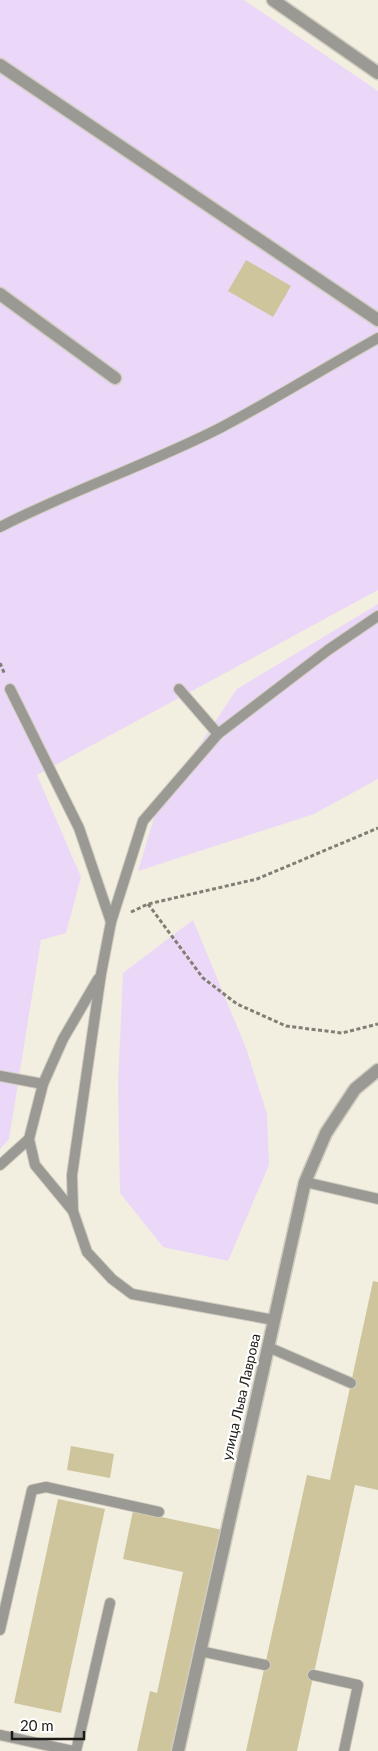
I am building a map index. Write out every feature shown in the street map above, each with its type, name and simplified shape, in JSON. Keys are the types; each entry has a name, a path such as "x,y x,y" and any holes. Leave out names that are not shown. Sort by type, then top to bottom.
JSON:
{"street":[{"path":"273,0 378,73"},
{"path":"0,65 378,320"},
{"path":"0,294 115,378"},
{"name":"улица Льва Лаврова","path":"178,1751 305,1182 331,1126 355,1089 378,1070"}],"lane":[{"path":"0,527 45,504 126,472 222,427 378,338"},
{"path":"274,1320 132,1294 112,1279 87,1252 74,1211 72,1175 101,974 112,922 143,821 218,734 328,650 378,616"},
{"path":"10,689 79,828 112,922"},
{"path":"179,689 218,734"},
{"path":"74,1211 35,1165 29,1139 43,1084 63,1039 101,974"},
{"path":"0,1076 43,1084"},
{"path":"0,1165 29,1139"},
{"path":"305,1182 378,1199"},
{"path":"268,1347 351,1382"},
{"path":"0,1630 32,1490 46,1487 159,1512"},
{"path":"0,1735 74,1751 110,1603"},
{"path":"200,1651 265,1665"},
{"path":"313,1675 358,1685 344,1751"}],"path":[{"path":"112,922 148,904 258,879 378,828"},
{"path":"148,904 203,978 237,1004 286,1026 342,1033 378,1024"}],"shaded area":[{"path":"0,0 244,0 378,91 378,590 37,775 81,877 66,933 41,940 9,1139 0,1149"},
{"path":"378,604 378,779 314,814 138,871 157,808 237,689"},
{"path":"193,920 246,1048 267,1114 269,1165 228,1261 163,1247 120,1193 118,1085 123,973"}],"building":[{"path":"246,260 291,286 273,317 228,291"},
{"path":"373,1281 378,1282 378,1490 355,1485 297,1751 246,1751 307,1475 330,1480"},
{"path":"71,1446 114,1454 110,1478 67,1470"},
{"path":"58,1499 105,1509 61,1713 14,1703"},
{"path":"133,1511 223,1530 176,1751 137,1751 150,1691 157,1693 183,1572 123,1559"}]}
